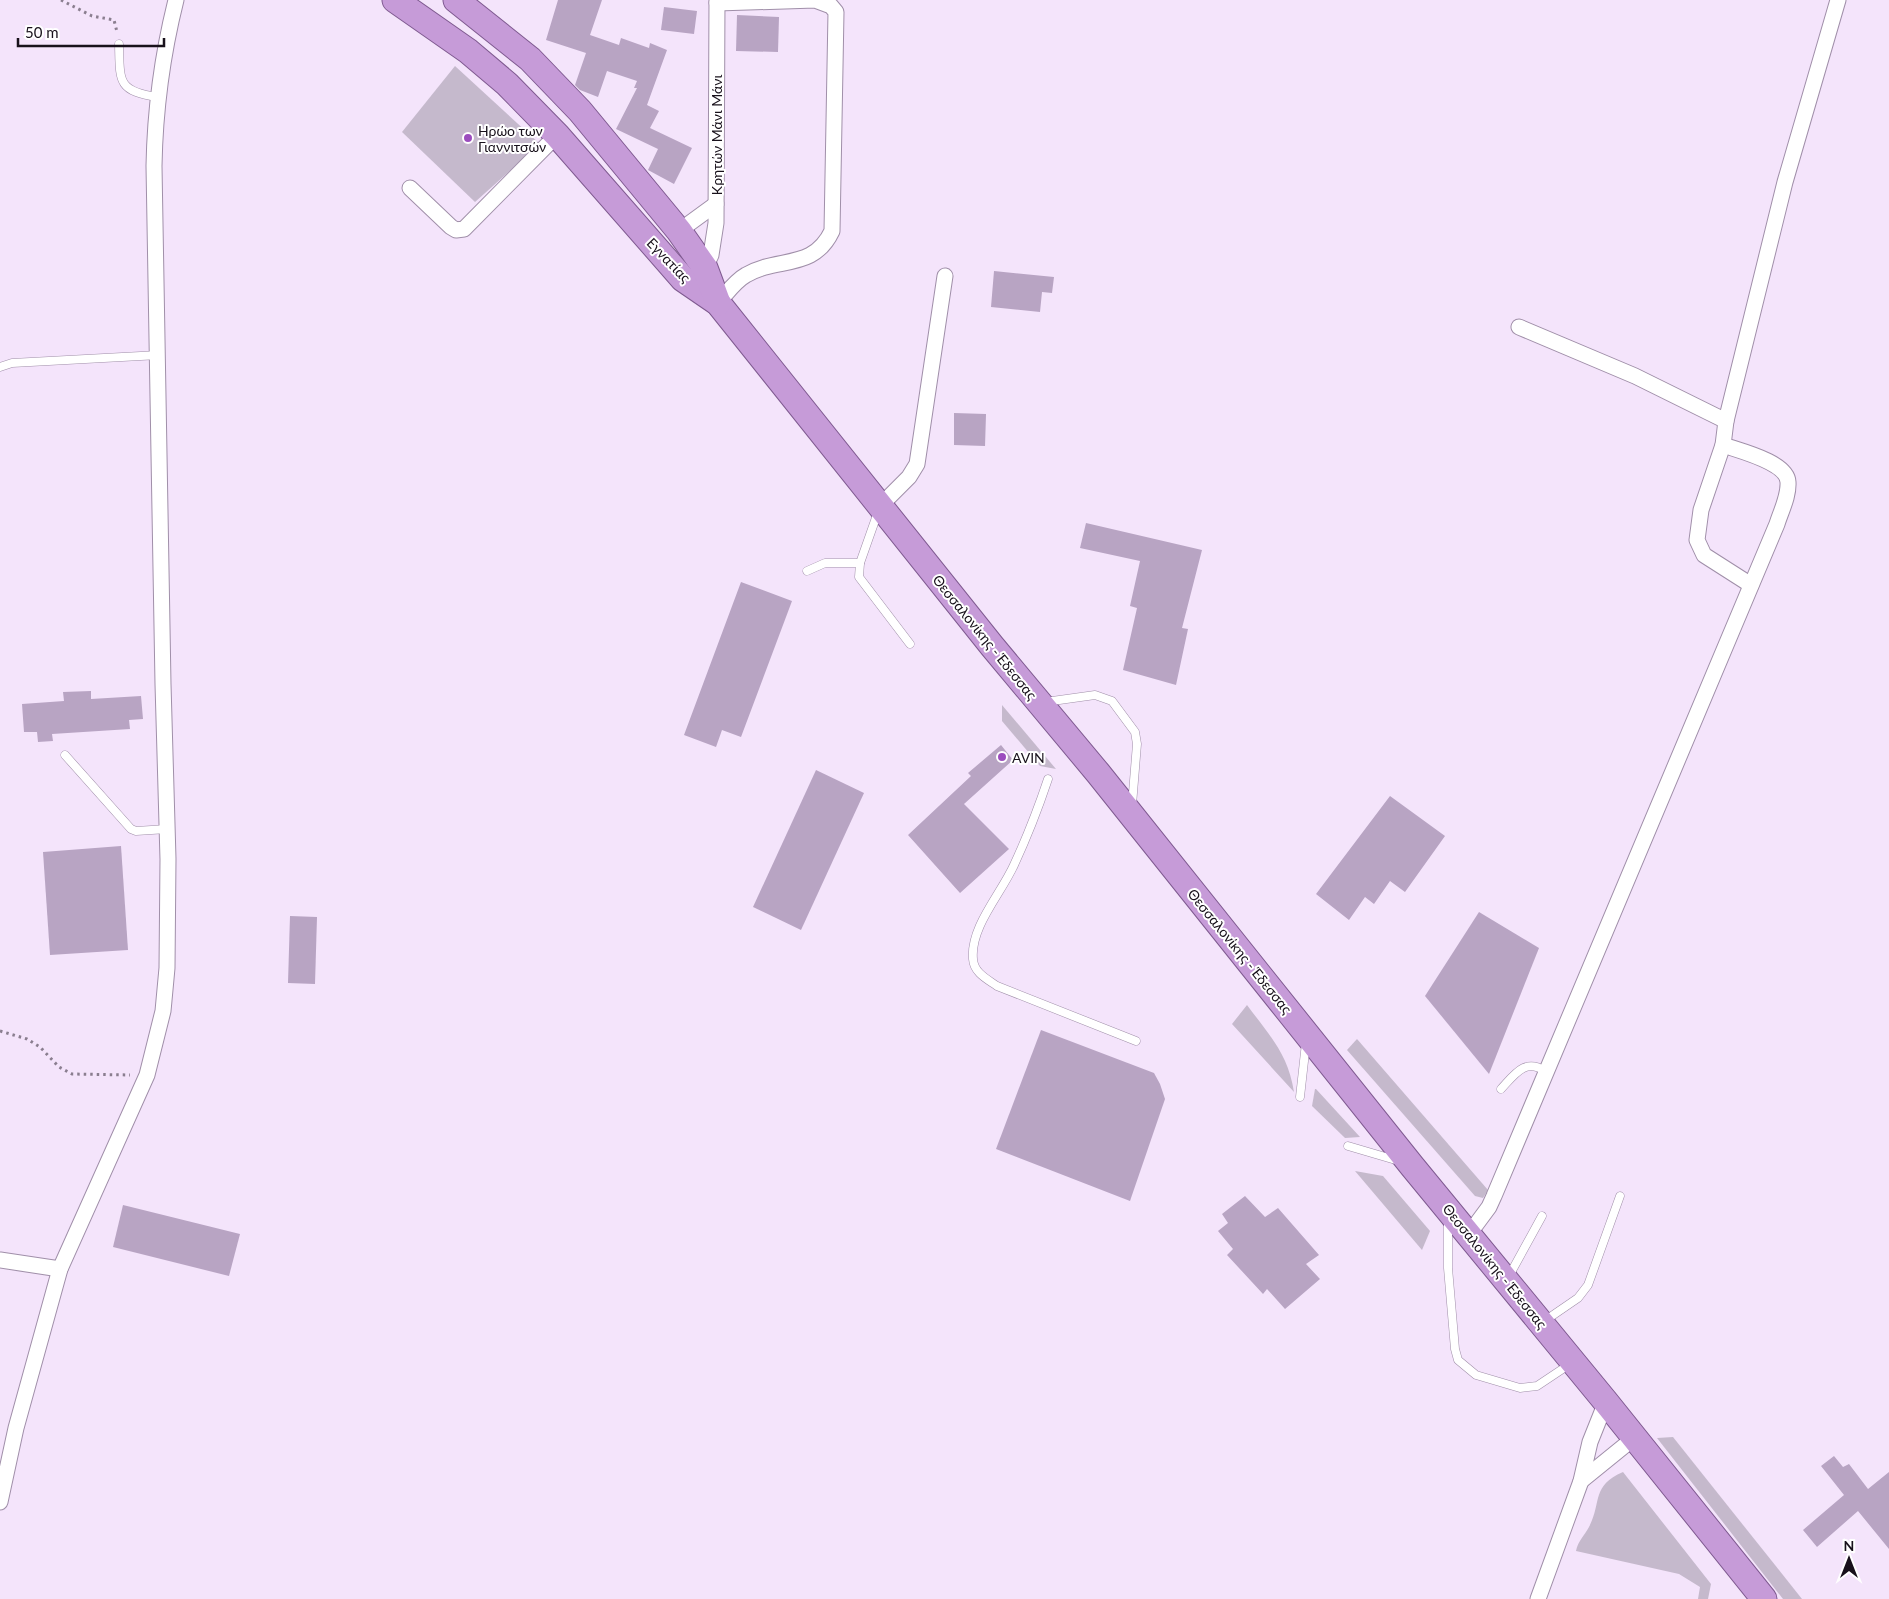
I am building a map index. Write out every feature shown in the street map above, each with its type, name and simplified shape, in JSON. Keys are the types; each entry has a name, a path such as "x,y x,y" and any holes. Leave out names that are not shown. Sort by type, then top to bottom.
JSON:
{"highway":[{"name":"Εγνατίας","path":"395,0 468,51 507,84 557,135 683,279 718,302"},
{"name":"Εγνατίας","path":"456,0 530,59 580,111 679,231 705,268 718,302"},
{"name":"Θεσσαλονίκης - Έδεσσας","path":"718,302 1412,1166 1573,1361 1764,1599"}],"street":[{"path":"0,1502 16,1428 60,1269 147,1075 164,1011 167,968 167,828 154,166 157,97 165,46 176,0"},
{"path":"717,1 815,0 838,4 836,12 832,231 826,243 818,252 804,259 758,269 746,275 718,302"},
{"path":"1751,585 1704,555 1697,540 1701,510 1724,445 1726,421 1785,182 1838,0"},
{"name":"Κρητών Μάνι Μάνι","path":"705,268 711,255 716,204 717,1"},
{"path":"410,188 451,227 456,230 464,229 557,135"},
{"path":"679,231 716,204"},
{"path":"880,506 910,477 917,464 945,276"},
{"path":"1519,327 1635,376 1726,421"},
{"path":"1469,1234 1489,1207 1777,524 1786,494 1788,478 1784,470 1777,465 1724,445"},
{"path":"0,1260 60,1269"},
{"path":"1538,1599 1581,1481 1590,1442 1606,1402"},
{"path":"1581,1481 1634,1438"}],"lane":[{"path":"120,44 121,78 127,89 136,94 157,97"},
{"path":"0,367 12,363 159,355"},
{"path":"880,506 860,563 859,577 910,644"},
{"path":"807,571 825,563 860,563"},
{"path":"1039,703 1095,695 1112,701 1135,732 1137,744 1131,814"},
{"path":"65,755 131,829 136,832 167,828"},
{"path":"1048,779 1032,825 1013,868 975,935 973,960 976,969 983,977 998,986 1136,1041"},
{"path":"1300,1097 1305,1068 1307,1034"},
{"path":"1501,1089 1519,1070 1527,1065 1538,1066 1545,1071"},
{"path":"1348,1146 1412,1166"},
{"path":"1542,1323 1578,1298 1588,1285 1620,1196"},
{"path":"1448,1210 1448,1268 1455,1349 1458,1360 1476,1375 1520,1388 1537,1386 1573,1361"},
{"path":"1506,1280 1526,1248 1542,1216"}],"path":[{"path":"61,0 92,16 114,20"},
{"path":"0,1031 27,1038 40,1047 59,1068 72,1074 147,1075"}],"shaded area":[{"path":"455,66 540,144 475,202 402,132"},
{"path":"1002,705 1056,769 1040,766 1002,721"},
{"path":"1247,1005 1283,1056 1294,1092 1232,1024"},
{"path":"1357,1039 1488,1190 1483,1198 1475,1196 1347,1050"},
{"path":"1315,1089 1360,1137 1345,1138 1312,1106"},
{"path":"1355,1171 1383,1176 1430,1231 1422,1250"},
{"path":"1673,1437 1802,1599 1783,1599 1657,1438"},
{"path":"1623,1472 1711,1584 1708,1599 1698,1599 1700,1587 1679,1574 1576,1551 1593,1518 1602,1489 1613,1477"}],"building":[{"path":"558,0 602,0 590,35 619,45 621,38 649,48 650,43 667,50 647,105 659,111 650,128 692,148 674,184 648,170 658,149 616,129 637,88 634,88 637,81 607,71 598,97 580,90 575,85 586,53 546,40"},
{"path":"664,7 697,11 694,34 661,30"},
{"path":"737,15 779,17 778,52 736,51"},
{"path":"994,271 1054,277 1052,293 1042,292 1040,312 991,307"},
{"path":"954,413 986,414 985,446 954,445"},
{"path":"1086,523 1202,550 1182,628 1188,629 1176,685 1123,670 1137,608 1130,606 1140,561 1080,548"},
{"path":"741,582 792,601 741,737 722,730 716,747 684,735"},
{"path":"91,691 91,699 141,696 143,719 129,720 130,729 52,734 53,741 38,742 37,732 24,732 22,704 64,701 63,692"},
{"path":"1001,745 1013,760 964,804 1009,849 960,893 908,835 971,776 968,773"},
{"path":"816,770 864,793 801,930 753,907"},
{"path":"1390,796 1445,836 1405,892 1390,881 1374,904 1365,897 1349,920 1316,894"},
{"path":"121,846 128,950 50,955 43,852"},
{"path":"1479,912 1539,948 1489,1074 1425,996"},
{"path":"290,916 317,917 315,984 288,983"},
{"path":"1041,1030 1154,1073 1160,1084 1165,1099 1130,1201 996,1149"},
{"path":"1245,1196 1265,1217 1278,1208 1319,1255 1306,1264 1320,1279 1285,1309 1267,1289 1263,1294 1227,1255 1233,1249 1218,1231 1228,1223 1222,1214"},
{"path":"123,1205 240,1234 229,1276 113,1247"},
{"path":"1834,1456 1843,1467 1849,1464 1868,1489 1889,1472 1889,1549 1858,1511 1817,1547 1803,1530 1844,1495 1821,1466"}],"place":[{"name":"Ηρώο των Γιαννιτσών","path":"468,138"},
{"name":"AVIN","path":"1002,757"}]}
